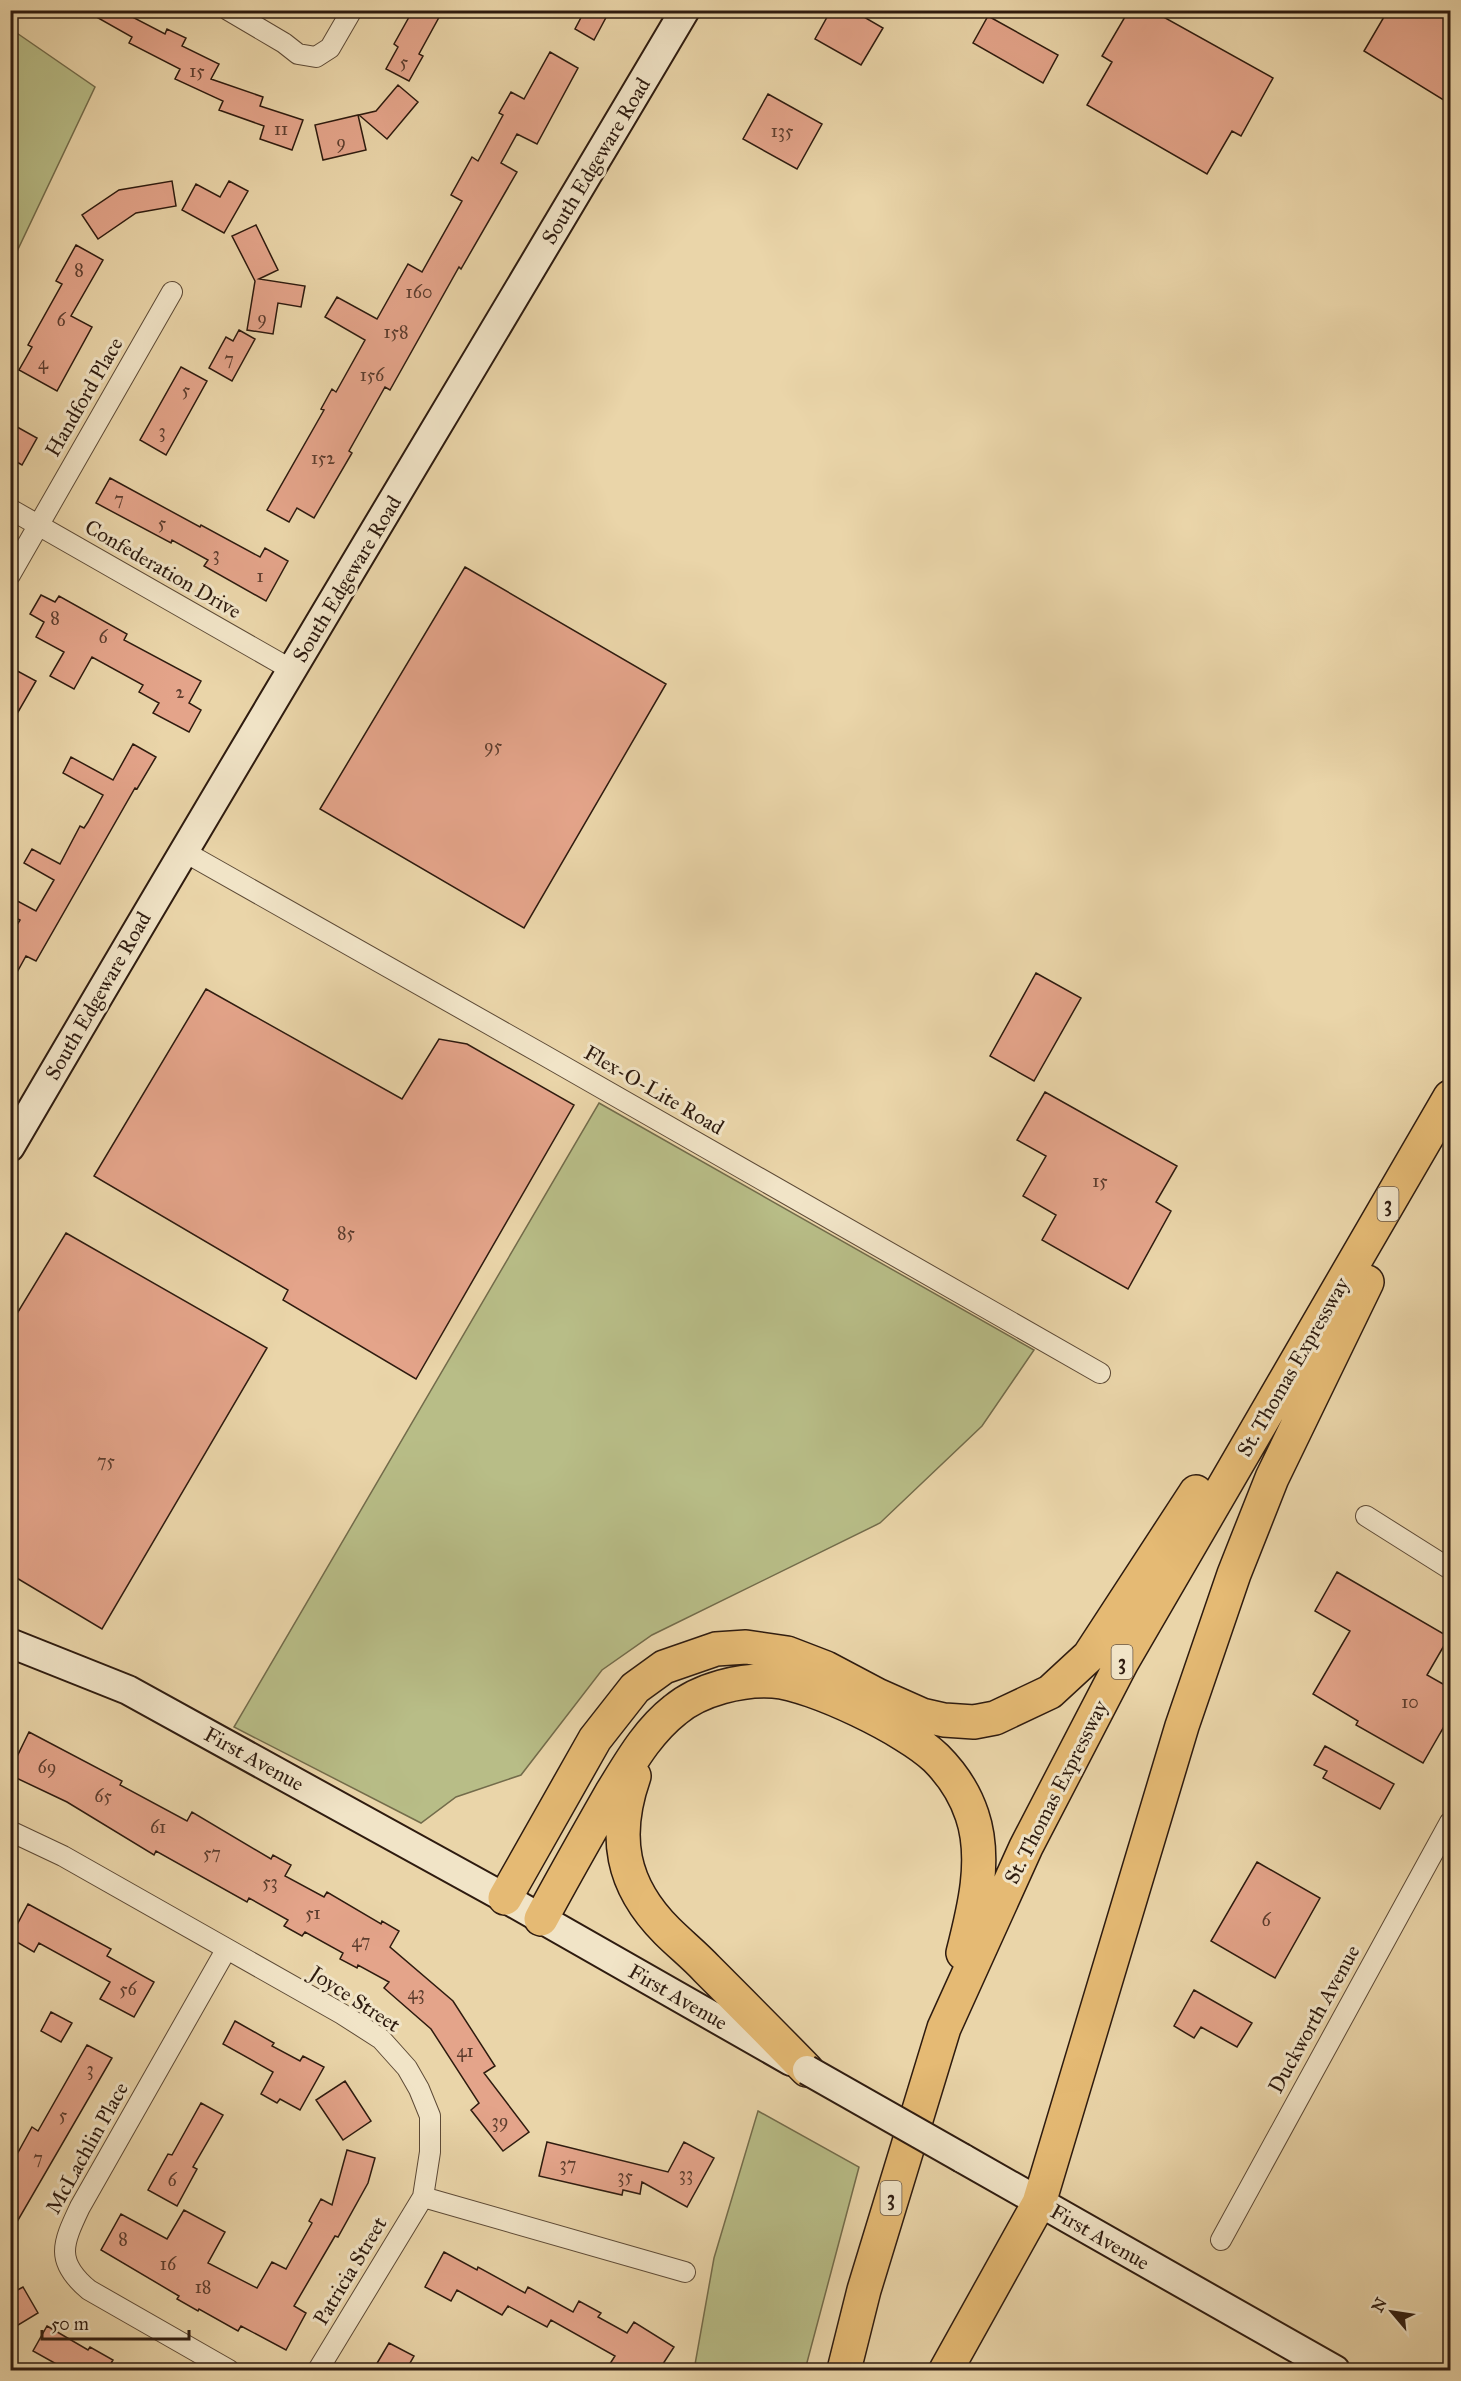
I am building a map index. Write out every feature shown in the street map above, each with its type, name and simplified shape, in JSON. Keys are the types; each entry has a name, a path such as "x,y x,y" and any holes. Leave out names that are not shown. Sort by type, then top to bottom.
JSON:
{"highway":[{"name":"St. Thomas Expressway","path":"844,2370 867,2278 944,2028 1026,1847 1100,1704 1450,1097"},
{"path":"946,2370 1039,2203 1182,1726 1234,1574 1272,1478 1352,1310 1450,1124"},
{"path":"505,1898 595,1739 614,1713 641,1683 664,1667 689,1657 716,1649 746,1647 787,1653 826,1668 901,1706 944,1720 974,1722 995,1718 1050,1692 1089,1656 1104,1636 1261,1389 1326,1311"},
{"path":"542,1919 574,1856 629,1762 662,1722 676,1709 710,1690 748,1680 775,1681 809,1688 902,1734 935,1757 957,1783 972,1815 978,1848 977,1886 944,2028"},
{"path":"662,1722 643,1752 625,1801 622,1833 624,1858 636,1889 667,1931 691,1952 807,2070"}],"main road":[{"name":"South Edgeware Road","path":"10,1147 183,851 685,10"},
{"name":"First Avenue","path":"10,1643 128,1690 505,1898 1335,2370"}],"street":[{"path":"228,10 284,43 298,54 316,57 330,48 352,10"},
{"name":"Handford Place","path":"10,575 172,292"},
{"name":"Confederation Drive","path":"10,509 292,670"},
{"name":"Flex-O-Lite Road","path":"183,851 1100,1373"},
{"path":"1366,1516 1450,1569"},
{"name":"Duckworth Avenue","path":"1221,2240 1450,1822"},
{"name":"Joyce Street","path":"10,1831 63,1856 342,2014 381,2039 395,2052 419,2089 430,2115 430,2152 423,2197"},
{"name":"McLachlin Place","path":"226,1950 80,2206 63,2245 64,2258 70,2272 89,2290 229,2370"},
{"path":"423,2197 685,2272"},
{"name":"Patricia Street","path":"318,2370 423,2197"}],"green space":[{"path":"11,29 95,87 11,264"},
{"path":"599,1103 1034,1350 982,1426 880,1523 652,1635 602,1670 521,1775 456,1797 421,1823 234,1727"},
{"path":"758,2111 859,2167 805,2370 694,2370 714,2258"}],"building":[{"path":"84,10 119,10 165,34 167,29 186,38 182,46 219,64 211,79 263,97 260,106 303,120 292,150 260,139 264,126 219,110 223,101 175,79 180,69 129,43 132,37"},
{"path":"413,10 443,10 419,54 423,56 409,81 386,69 398,47 394,44"},
{"path":"585,10 610,10 594,40 575,29"},
{"path":"831,10 852,10 883,28 861,65 815,39"},
{"path":"1129,10 1151,10 1273,78 1241,136 1232,131 1207,174 1087,105 1112,62 1102,56"},
{"path":"1388,10 1450,10 1450,104 1364,51"},
{"path":"988,16 1058,55 1043,83 973,43"},
{"path":"550,52 578,68 537,144 517,134 501,163 517,172 461,269 459,267 390,390 385,387 349,451 352,453 314,518 297,508 289,522 267,510 324,410 321,409 332,389 336,392 365,340 325,317 337,297 377,319 408,264 422,272 462,201 451,195 472,157 478,161 503,115 499,113 511,92 524,99"},
{"path":"398,85 418,102 387,139 359,115 376,111"},
{"path":"768,94 822,124 797,169 743,139"},
{"path":"358,115 366,150 323,160 315,125"},
{"path":"172,181 176,206 136,213 98,239 82,215 119,190"},
{"path":"229,181 248,191 224,233 182,210 196,184 220,197"},
{"path":"256,225 278,270 259,279 305,286 301,307 278,303 273,334 247,330 255,281 232,236"},
{"path":"76,245 103,260 71,316 92,327 57,391 19,370 32,347 28,345 62,284 56,281"},
{"path":"239,330 255,339 232,381 209,368 226,337 233,341"},
{"path":"181,367 207,381 166,455 140,440"},
{"path":"10,423 37,438 22,465 10,458"},
{"path":"110,478 260,557 265,548 288,561 266,601 204,566 208,560 96,503"},
{"path":"465,567 666,684 524,928 320,809"},
{"path":"41,595 55,602 59,596 127,634 124,640 201,681 189,703 201,710 189,732 153,713 159,703 139,692 143,685 92,657 74,689 50,676 64,652 36,637 44,622 30,614"},
{"path":"10,667 36,681 10,726"},
{"path":"133,744 156,757 137,789 135,788 36,961 26,956 10,985 10,936 20,920 10,915 10,897 36,911 54,880 24,863 32,849 60,864 80,826 84,828 103,795 63,773 71,757 113,780"},
{"path":"1036,973 1081,998 1034,1081 990,1056"},
{"path":"206,989 402,1099 439,1039 467,1044 574,1105 416,1379 283,1300 288,1290 94,1176"},
{"path":"1045,1092 1177,1166 1156,1202 1171,1211 1128,1289 1042,1240 1056,1215 1023,1196 1046,1156 1017,1140"},
{"path":"66,1233 267,1348 102,1629 10,1574 10,1325"},
{"path":"1337,1572 1449,1637 1427,1675 1450,1688 1450,1716 1423,1763 1356,1725 1358,1721 1313,1694 1350,1631 1315,1611"},
{"path":"29,1732 122,1781 120,1785 187,1821 192,1812 271,1859 273,1855 291,1865 285,1876 324,1897 327,1892 381,1924 382,1921 399,1931 390,1947 453,2001 495,2066 484,2073 529,2132 503,2151 471,2110 479,2103 431,2029 384,1988 389,1982 358,1965 357,1968 340,1959 343,1953 305,1932 302,1936 284,1926 288,1920 249,1898 247,1902 156,1851 154,1855 67,1802 10,1775"},
{"path":"1325,1746 1394,1784 1380,1809 1323,1778 1327,1771 1314,1765"},
{"path":"1257,1862 1320,1898 1275,1978 1211,1941"},
{"path":"28,1904 111,1949 107,1956 154,1982 134,2017 100,1999 110,1982 39,1943 34,1952 10,1938"},
{"path":"1194,1990 1252,2023 1237,2047 1201,2027 1194,2038 1174,2026"},
{"path":"51,2012 72,2023 61,2042 41,2031"},
{"path":"235,2021 274,2043 272,2046 300,2061 303,2056 324,2067 300,2110 280,2099 277,2103 261,2094 273,2072 223,2044"},
{"path":"87,2045 112,2058 10,2234 10,2167 32,2127 38,2131"},
{"path":"345,2081 371,2121 343,2140 316,2100"},
{"path":"201,2103 223,2115 193,2167 197,2169 177,2206 148,2190 168,2154 172,2155"},
{"path":"547,2142 668,2172 684,2142 714,2158 687,2207 642,2182 640,2194 623,2190 622,2195 539,2176"},
{"path":"347,2150 375,2158 368,2183 338,2237 335,2236 294,2306 306,2313 286,2350 241,2326 238,2331 199,2309 198,2311 177,2299 179,2296 101,2250 121,2214 167,2239 184,2210 225,2232 208,2263 257,2288 272,2262 286,2269 312,2223 309,2221 321,2199 332,2205"},
{"path":"444,2252 477,2270 478,2267 525,2293 528,2287 573,2312 579,2301 601,2313 598,2317 627,2333 634,2322 674,2347 659,2370 606,2370 615,2356 551,2320 547,2327 508,2306 502,2315 457,2290 451,2301 425,2287"},
{"path":"23,2287 38,2313 10,2330 10,2294"},
{"path":"47,2326 88,2350 90,2347 113,2360 107,2370 67,2370 33,2351"},
{"path":"389,2343 414,2356 406,2370 373,2370"}]}
